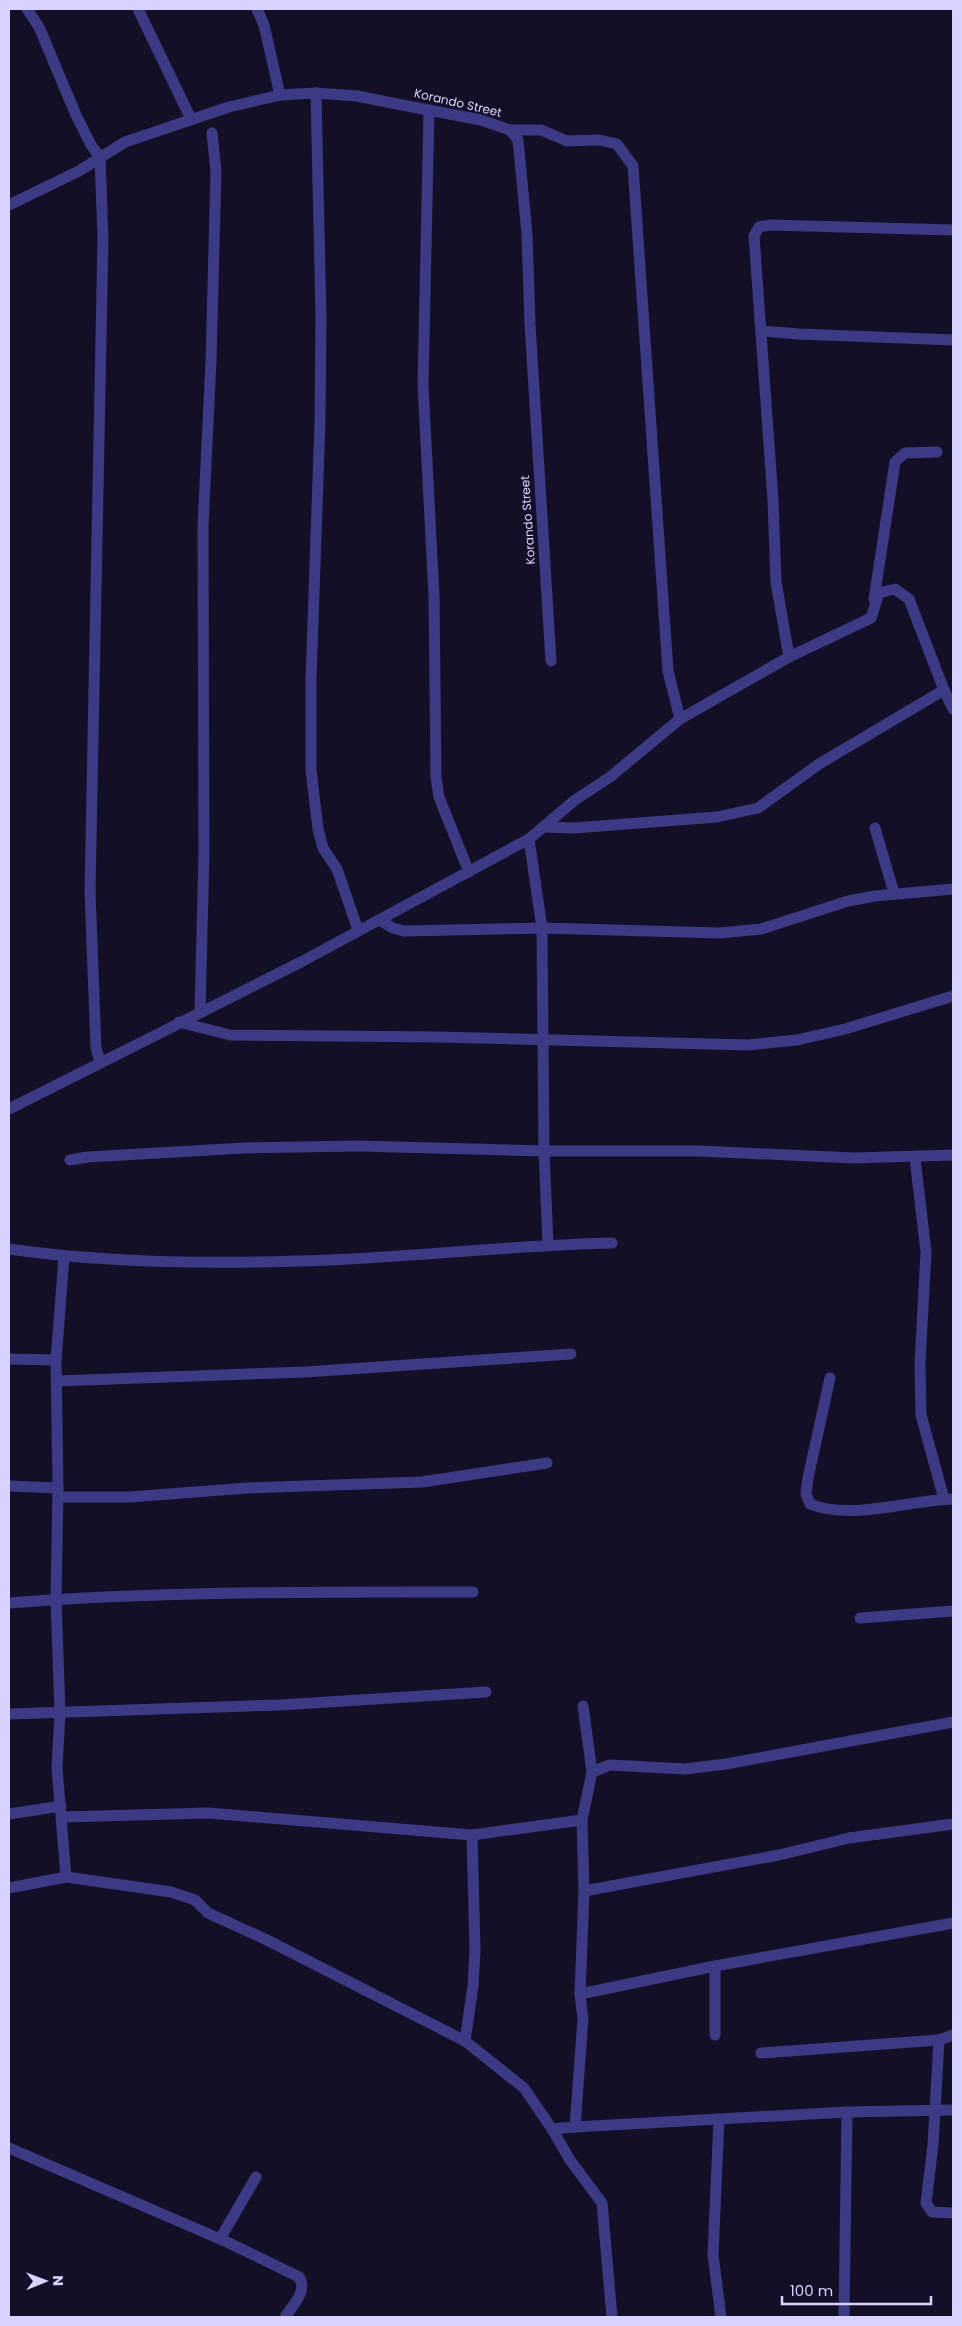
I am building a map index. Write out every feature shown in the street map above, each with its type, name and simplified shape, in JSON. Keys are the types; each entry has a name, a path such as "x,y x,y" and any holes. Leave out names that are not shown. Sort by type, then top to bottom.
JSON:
{"street":[{"path":"27,9 40,27 80,122 91,145 100,156 103,238 90,891 96,1048 100,1062"},
{"path":"138,9 191,119"},
{"path":"257,9 264,25 280,95"},
{"path":"316,93 321,336 311,679 311,770 318,829 323,848 337,869 358,930"},
{"name":"Korando Street","path":"9,205 78,171 125,142 191,119 254,100 280,95 316,93 357,96 476,119 510,130 518,140 527,234 530,324 551,661"},
{"path":"429,110 423,386 434,596 436,777 439,797 469,872"},
{"path":"510,130 541,130 567,141 599,140 617,144 633,166 668,671 680,719"},
{"path":"200,1011 204,852 204,526 216,171 212,133"},
{"path":"789,656 776,582 773,500 754,236 760,227 771,225 953,230"},
{"path":"761,330 799,334 953,340"},
{"path":"871,618 895,462 905,454 937,452"},
{"path":"9,1109 300,962 529,839 575,800 610,777 680,719 789,656 871,618 879,592 895,589 909,599 953,709"},
{"path":"543,827 574,828 717,817 758,808 819,764 944,690"},
{"path":"875,828 894,893"},
{"path":"529,839 542,928 544,1152 548,1245"},
{"path":"379,920 393,928 404,931 542,928 703,934 760,929 848,901 894,893 953,889"},
{"path":"179,1022 230,1036 438,1037 748,1045 797,1040 854,1026 953,996"},
{"path":"70,1160 200,1150 339,1146 544,1152 700,1151 854,1158 915,1158 953,1155"},
{"path":"830,1378 808,1478 806,1494 810,1504 828,1509 851,1509 949,1499 921,1415 920,1363 926,1252 915,1158"},
{"path":"9,1249 64,1257 191,1263 330,1260 548,1245 612,1243"},
{"path":"64,1257 56,1360 58,1382 56,1599 60,1713 57,1768 66,1877"},
{"path":"58,1382 305,1372 571,1354"},
{"path":"9,1359 56,1360"},
{"path":"9,1486 58,1493 130,1496 247,1488 422,1482 547,1463"},
{"path":"9,1603 56,1599 238,1592 374,1590 473,1592"},
{"path":"860,1618 953,1611"},
{"path":"9,1714 280,1706 486,1692"},
{"path":"575,2127 583,2019 580,1994 584,1892 582,1820 592,1772 583,1706"},
{"path":"592,1772 610,1765 685,1769 726,1764 953,1722"},
{"path":"9,1814 208,1812 472,1834 582,1820"},
{"path":"584,1892 779,1855 849,1838 953,1824"},
{"path":"466,2041 474,1986 472,1834"},
{"path":"9,1888 66,1877 171,1892 195,1900 208,1913 267,1940 466,2041 524,2088 552,2129 570,2160 602,2203 612,2317"},
{"path":"580,1994 715,1966 953,1923"},
{"path":"715,1966 715,2035"},
{"path":"761,2053 939,2040 953,2035"},
{"path":"939,2040 933,2145 926,2203 932,2212 953,2212"},
{"path":"552,2129 847,2112 953,2110"},
{"path":"844,2317 847,2112"},
{"path":"719,2119 713,2256 721,2317"},
{"path":"9,2148 220,2239 300,2276 303,2282 303,2290 285,2317"},
{"path":"220,2239 256,2177"}]}
